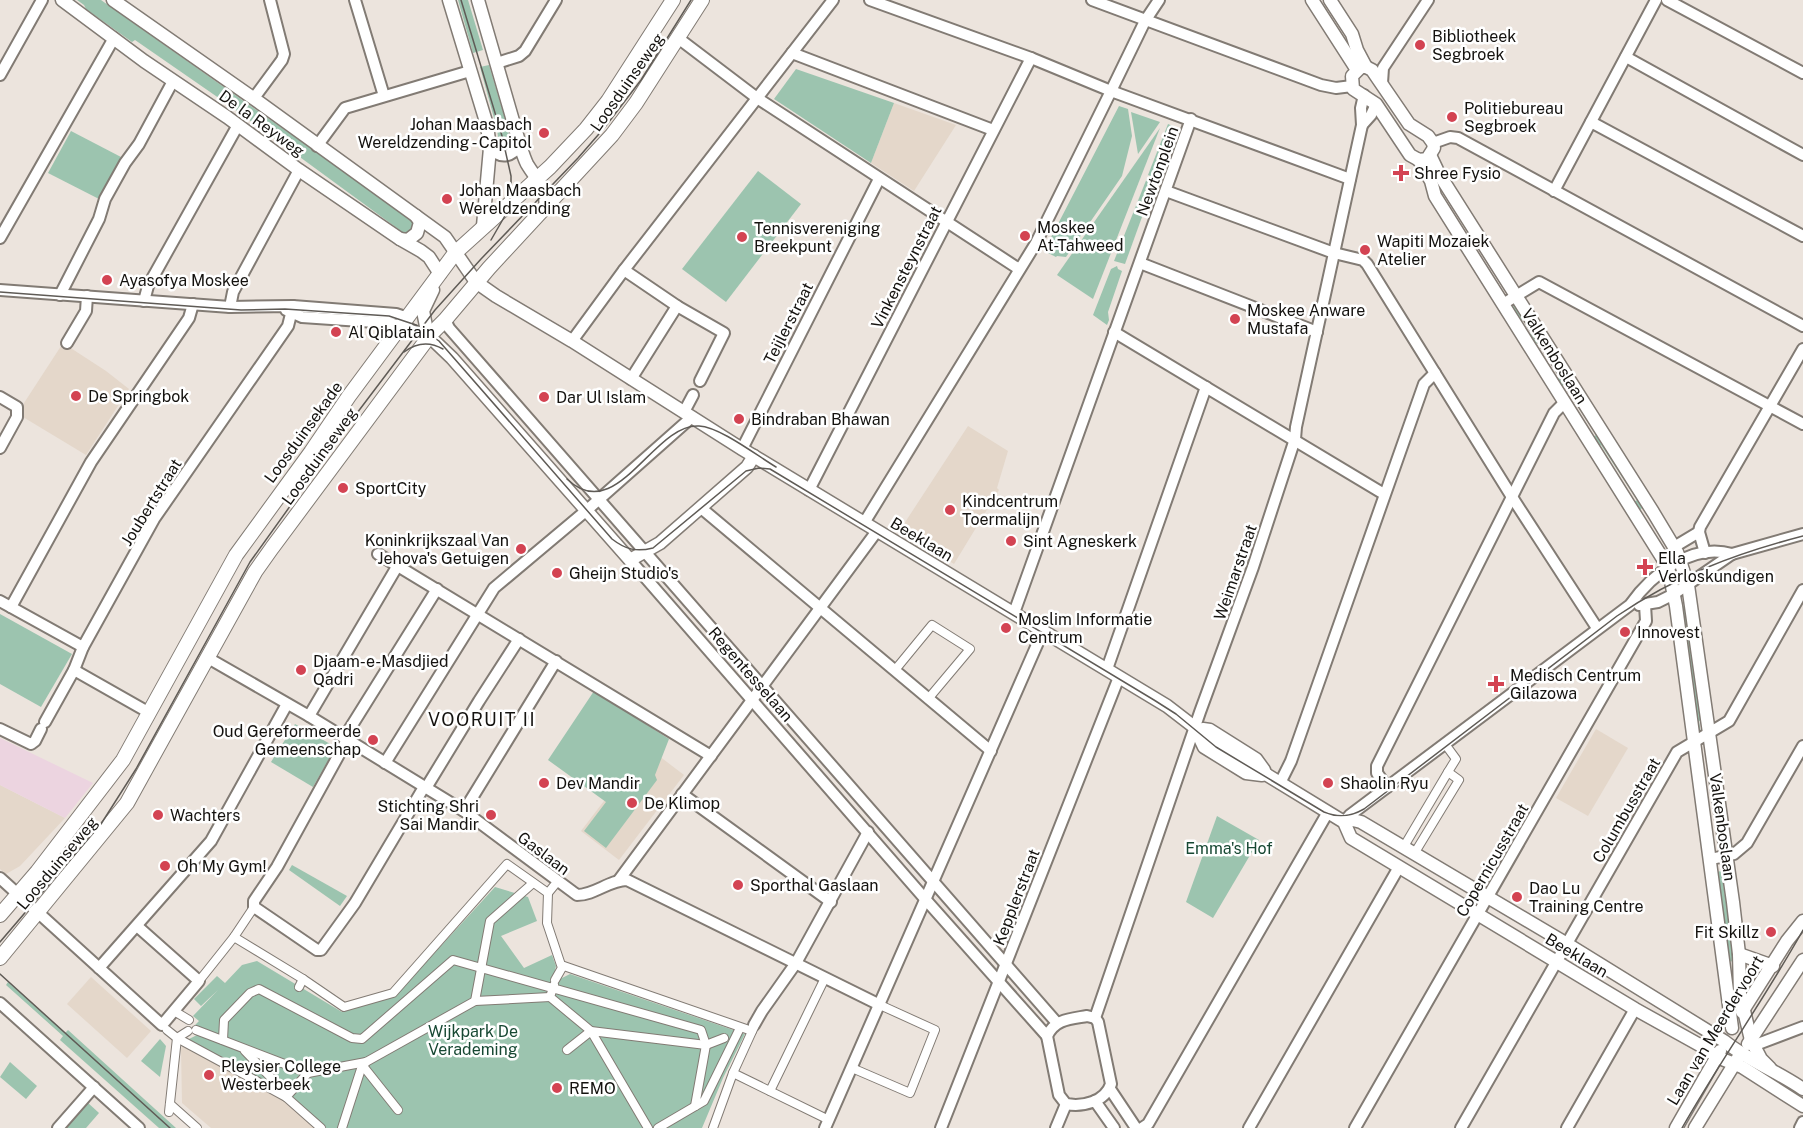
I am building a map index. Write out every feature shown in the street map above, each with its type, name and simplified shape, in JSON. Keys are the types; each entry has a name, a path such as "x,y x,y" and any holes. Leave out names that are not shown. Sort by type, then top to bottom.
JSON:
{"main road":[{"name":"Loosduinsekade","path":"0,915 123,760 236,555 349,396 455,253 537,178 586,129 608,101 673,0"},
{"name":"Loosduinseweg","path":"0,958 126,803 255,572 429,336 612,135 702,0"}],"street":[{"path":"0,75 42,0"},
{"name":"De la Reyweg","path":"62,0 112,42 238,125 299,170 429,257 437,277"},
{"name":"De la Reyweg","path":"113,0 254,98 445,237 455,253"},
{"path":"254,98 284,54 270,0"},
{"path":"355,0 384,96"},
{"path":"449,0 487,125 490,148 483,226"},
{"path":"478,0 526,163 547,198 545,209"},
{"path":"497,63 519,56 525,51 556,0"},
{"path":"572,341 832,0"},
{"name":"Newtonplein","path":"870,0 1191,119 1014,613"},
{"path":"1092,0 1331,88 1352,86 1377,104 1407,151 1427,153 1450,137 1458,138 1802,325"},
{"path":"864,523 1036,243 1145,21 1159,0"},
{"path":"1312,0 1382,83 1409,124 1428,136 1427,153"},
{"path":"1352,86 1352,76 1369,69 1428,0"},
{"path":"1554,191 1656,0"},
{"path":"1667,0 1803,74"},
{"path":"1335,2 1352,34 1357,50 1369,69"},
{"path":"678,38 757,98 1018,270"},
{"path":"0,238 112,42"},
{"path":"792,53 993,130"},
{"path":"1626,57 1803,154"},
{"name":"Vinkensteynstraat","path":"809,490 1031,58"},
{"path":"318,146 345,108 470,71"},
{"path":"60,294 99,219 105,199 124,163 139,144 173,81"},
{"name":"Weimarstraat","path":"1095,1018 1253,567 1295,439 1362,125 1361,108 1364,95"},
{"name":"Weimarstraat","path":"1362,125 1377,104"},
{"path":"1191,119 1350,179"},
{"path":"1591,122 1803,236"},
{"path":"144,301 148,286 238,125"},
{"path":"490,148 497,154 507,156 516,151 520,145"},
{"name":"Valkenboslaan","path":"1427,153 1678,544 1688,585 1710,732 1739,954 1740,994 1751,1040 1761,1059 1770,1068"},
{"name":"Valkenboslaan","path":"1427,153 1435,196 1668,567 1674,594 1711,859 1732,1028"},
{"path":"230,307 233,292 299,170"},
{"name":"Teijlerstraat","path":"742,449 879,179"},
{"path":"1166,191 1334,254 1356,257 1367,264 1596,628"},
{"path":"400,239 408,240 417,233 420,222 416,216"},
{"name":"Beeklaan","path":"455,253 476,282 742,449 1167,706 1196,729 1204,747 1246,773 1274,780 1328,812 1344,822 1351,838 1717,1057 1737,1059 1770,1068 1803,1089"},
{"path":"1140,263 1317,332"},
{"path":"624,270 677,306 724,333 700,381"},
{"path":"429,336 423,311 437,277"},
{"path":"1503,304 1539,282 1803,424"},
{"name":"Regentesselaan","path":"0,290 230,307 281,306 292,309 396,314 429,336 460,367 1047,1036"},
{"path":"67,343 86,311 87,296"},
{"path":"10,607 91,462 189,318 193,304"},
{"path":"631,379 677,306"},
{"name":"Joubertstraat","path":"0,729 31,744 35,741 74,670 83,647 154,519 288,326 292,309"},
{"name":"Regentesselaan","path":"445,320 449,328 1057,1023"},
{"path":"1114,332 1384,494"},
{"path":"1678,544 1699,532 1803,350"},
{"path":"1274,780 1291,761 1424,384 1435,373"},
{"path":"1107,669 1206,387"},
{"path":"385,763 490,594 501,581 599,499 688,414 693,395"},
{"path":"0,397 17,407 17,417 0,448"},
{"path":"1387,787 1377,773 1377,766 1554,413 1564,403"},
{"path":"630,560 660,543 747,467 754,456"},
{"path":"701,508 991,751"},
{"path":"619,880 878,531"},
{"path":"1699,532 1705,553"},
{"path":"1630,604 1645,605 1674,594 1731,554 1803,534"},
{"path":"1344,822 1630,604 1653,578 1668,567 1705,553 1731,554"},
{"path":"378,554 711,756"},
{"path":"309,716 398,565"},
{"path":"165,1028 174,1011 201,980 254,907 254,901 277,867 346,739 437,589"},
{"name":"Columbusstraat","path":"1461,1128 1677,752 1729,721 1803,590"},
{"path":"0,601 83,647"},
{"name":"Copernicusstraat","path":"1355,1128 1646,621 1645,605"},
{"path":"895,670 932,625 970,649 928,699"},
{"path":"733,1073 770,1090 827,1124 1043,631"},
{"path":"254,907 317,950 321,950 355,903 478,701 519,639"},
{"name":"Gaslaan","path":"208,658 309,716 464,811 577,895 619,880"},
{"path":"464,811 556,661"},
{"path":"74,670 148,712"},
{"name":"Kepplerstraat","path":"941,1128 1119,677"},
{"path":"99,968 211,841 287,704"},
{"name":"Beeklaan","path":"1196,729 1210,730 1256,759 1274,780"},
{"path":"1408,851 1456,759 1444,744"},
{"path":"1711,859 1726,857 1742,849 1747,843 1803,746"},
{"path":"1408,851 1459,780 1448,772"},
{"path":"682,794 831,902"},
{"path":"1142,1128 1148,1124 1328,812"},
{"name":"Beeklaan","path":"1344,822 1353,820 1361,822 1567,944 1724,1041 1737,1059 1803,1106"},
{"path":"713,1128 733,1073 753,1028 762,1011 796,963 868,832"},
{"path":"234,937 344,1007 393,993 440,945 507,864 548,893"},
{"path":"1249,1128 1399,867"},
{"path":"0,878 177,1038 287,1096"},
{"path":"619,880 627,880 663,897 935,1030 910,1093 852,1068"},
{"path":"557,882 548,893 547,923 561,965 740,1028 753,1028"},
{"path":"475,1001 490,921 533,883"},
{"name":"Laan van Meerdervoort","path":"1676,1128 1743,1010 1787,941 1803,921"},
{"path":"137,926 201,980"},
{"path":"1739,954 1773,966"},
{"path":"223,1040 224,1020 253,990 261,990 291,1000 352,1038 360,1039 370,1033 453,960 554,984 701,1030 706,1044 695,1106"},
{"name":"Laan van Meerdervoort","path":"1695,1128 1737,1059 1803,960"},
{"path":"550,997 563,966"},
{"path":"770,1090 825,978"},
{"path":"299,987 303,979"},
{"path":"177,1038 192,1030 308,1073 365,1064 475,1001 550,997 591,1031 648,1128"},
{"path":"0,1003 139,1128"},
{"path":"1567,1128 1635,1010"},
{"path":"174,1011 189,1020"},
{"path":"1087,1016 1095,1018 1106,1054 1110,1089 1107,1094 1095,1101 1078,1105 1066,1104 1059,1095 1047,1036 1057,1023 1087,1016"},
{"path":"567,1050 591,1031 706,1044 728,1036 740,1028"},
{"path":"658,1128 704,1101 740,1028"},
{"path":"1751,1040 1758,1044 1803,1028"},
{"path":"177,1038 169,1108 197,1128"},
{"path":"243,1048 287,1096 321,1128"},
{"path":"365,1064 398,1110"},
{"path":"342,1128 365,1064"},
{"path":"287,1096 308,1073"},
{"path":"58,1128 94,1087"},
{"path":"1110,1089 1136,1128"},
{"path":"1095,1101 1114,1128"},
{"path":"1056,1128 1066,1104"},
{"path":"1800,1128 1803,1122"}],"shaded area":[{"path":"894,103 956,125 914,191 871,163"},
{"name":"De Springbok","path":"63,343 129,389 86,455 23,417 24,403"},
{"name":"Kindcentrum Toermalijn","path":"968,426 1008,451 997,488 999,490 954,564 900,530"},
{"path":"1596,729 1628,748 1588,816 1556,798"},
{"path":"0,738 93,783 65,818 0,785"},
{"name":"De Klimop","path":"646,746 684,775 619,860 581,831"},
{"path":"0,785 65,818 20,866 6,874 0,869"},
{"path":"91,977 151,1031 127,1058 67,1004"},
{"name":"Pleysier College Westerbeek","path":"182,1046 287,1101 316,1128 211,1128 182,1103"}],"green space":[{"path":"77,0 101,0 415,222 413,229 405,234 226,103 135,40 132,42"},
{"path":"458,0 468,0 483,50 473,53"},
{"path":"489,65 513,141 512,150 498,152 495,145 498,137 497,129 480,67"},
{"path":"796,69 894,103 871,163 774,99"},
{"path":"1119,106 1128,109 1132,136 1122,176 1066,257 1056,257 1044,251"},
{"path":"1131,112 1160,122 1138,154"},
{"path":"1168,124 1175,127 1156,178 1148,175"},
{"path":"1160,128 1093,299 1057,275"},
{"path":"71,131 121,157 99,199 48,173"},
{"name":"Tennisvereniging Breekpunt","path":"758,171 801,204 726,302 682,269"},
{"path":"1147,178 1155,181 1125,264 1114,261"},
{"path":"1117,266 1122,271 1108,312 1107,325 1093,315 1111,269"},
{"path":"1515,305 1645,506 1638,511 1633,503 1637,500 1601,445 1597,447 1592,438 1596,435 1564,385 1559,387 1555,379 1559,377 1538,343 1533,345 1527,335 1531,333 1523,320 1519,322 1512,307"},
{"path":"1688,605 1687,620 1692,658 1695,658 1696,670 1694,671 1699,711 1702,711 1703,720 1699,721 1701,734 1697,734 1678,608"},
{"path":"0,614 72,654 41,707 0,684"},
{"path":"594,691 669,739 655,775 657,780 606,848 584,831 606,802 548,760"},
{"path":"295,724 332,745 334,750 313,787 271,762"},
{"name":"Emma's Hof","path":"1217,816 1259,840 1213,918 1186,902"},
{"path":"292,865 347,896 340,906 289,870"},
{"path":"1721,871 1726,902 1728,902 1734,961 1727,962 1717,872"},
{"name":"Wijkpark De Verademing","path":"495,887 528,897 537,921 501,936 524,968 552,955 556,966 552,983 570,974 745,1034 702,1128 326,1128 293,1097 187,1040 197,1035 194,1026 199,1021 193,1016 218,990 201,1006 194,999 217,976 225,983 242,965 257,961 342,1012 396,995"},
{"path":"8,982 65,1033 68,1030 176,1128 159,1128 60,1040 63,1036 6,985"},
{"path":"160,1039 166,1046 160,1077 141,1061"},
{"path":"10,1062 37,1086 26,1099 0,1077"},
{"path":"87,1102 99,1113 86,1128 65,1128"}],"tram line":[{"path":"461,0 502,136 511,176 511,194 506,214 491,240"},
{"path":"0,942 101,824 136,769 250,562 354,417 435,310 605,127 641,80 691,0"},
{"path":"0,292 241,310 285,309 389,316 416,325 439,341 612,539 622,546 637,550 653,548 746,471 759,468 770,469 1154,700 1176,714 1216,747 1324,812 1339,816 1354,814 1364,809 1617,616 1639,602 1706,568 1753,550 1803,536"},
{"path":"404,352 423,344 443,349"},
{"path":"567,479 585,490 602,491 619,483 666,440 682,429 699,426 727,436 776,467"},
{"path":"1682,1128 1803,930"},
{"path":"0,974 170,1128"}],"place":[{"name":"Bibliotheek Segbroek","path":"1420,45"},
{"name":"Politiebureau Segbroek","path":"1452,117"},
{"name":"Johan Maasbach Wereldzending - Capitol","path":"544,133"},
{"name":"Shree Fysio","path":"1401,173"},
{"name":"Johan Maasbach Wereldzending","path":"447,199"},
{"name":"Moskee At-Tahweed","path":"1025,236"},
{"name":"Tennisvereniging Breekpunt","path":"742,237"},
{"name":"Wapiti Mozaiek Atelier","path":"1365,250"},
{"name":"Ayasofya Moskee","path":"107,280"},
{"name":"Moskee Anware Mustafa","path":"1235,319"},
{"name":"Al Qiblatain","path":"336,332"},
{"name":"De Springbok","path":"76,396"},
{"name":"Dar Ul Islam","path":"544,397"},
{"name":"Bindraban Bhawan","path":"739,419"},
{"name":"SportCity","path":"343,488"},
{"name":"Kindcentrum Toermalijn","path":"950,510"},
{"name":"Sint Agneskerk","path":"1011,541"},
{"name":"Koninkrijkszaal Van Jehova's Getuigen","path":"521,549"},
{"name":"Ella Verloskundigen","path":"1645,567"},
{"name":"Gheijn Studio's","path":"557,573"},
{"name":"Moslim Informatie Centrum","path":"1006,628"},
{"name":"Innovest","path":"1625,632"},
{"name":"Djaam-e-Masdjied Qadri","path":"301,670"},
{"name":"Medisch Centrum Gilazowa","path":"1496,684"},
{"name":"Oud Gereformeerde Gemeenschap","path":"373,740"},
{"name":"Dev Mandir","path":"544,783"},
{"name":"Shaolin Ryu","path":"1328,783"},
{"name":"De Klimop","path":"632,803"},
{"name":"Wachters","path":"158,815"},
{"name":"Stichting Shri Sai Mandir","path":"491,815"},
{"name":"Oh My Gym!","path":"165,866"},
{"name":"Sporthal Gaslaan","path":"738,885"},
{"name":"Dao Lu Training Centre","path":"1517,897"},
{"name":"Fit Skillz","path":"1771,932"},
{"name":"Pleysier College Westerbeek","path":"209,1075"},
{"name":"REMO","path":"557,1088"}],"district":[{"name":"VOORUIT II","path":"482,720"}]}
